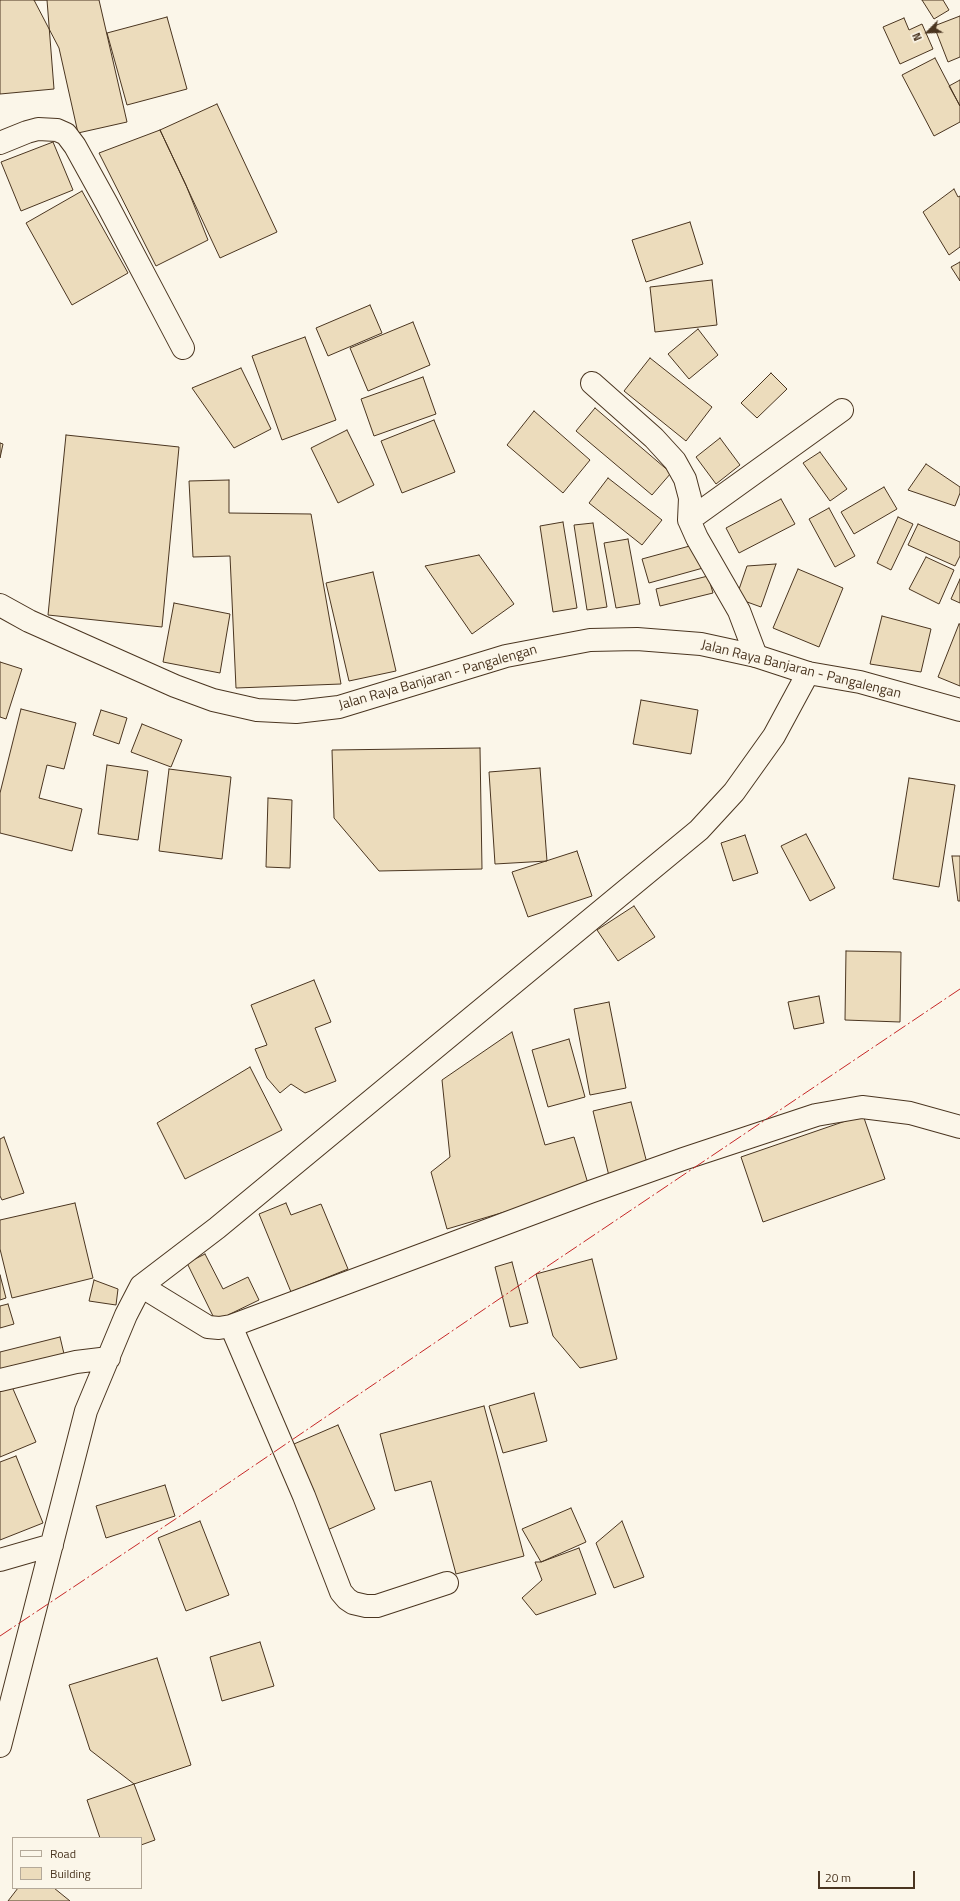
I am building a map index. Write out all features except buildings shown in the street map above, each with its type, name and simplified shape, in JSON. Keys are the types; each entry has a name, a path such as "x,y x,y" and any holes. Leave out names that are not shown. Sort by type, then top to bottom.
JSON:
{"street":[{"path":"0,143 38,129 57,130 66,134 75,146 107,204 184,348"},
{"path":"592,384 654,438 675,461 685,479 690,498 689,520 697,538 739,611 756,656"},
{"path":"689,520 842,410"},
{"name":"Jalan Raya Banjaran - Pangalengan","path":"0,605 29,621 175,686 213,700 257,710 296,712 339,707 506,656 590,640 637,639 701,644 756,656 808,673 860,682 960,710"},
{"path":"0,1746 86,1411 126,1315 141,1286 217,1228 699,830 734,792 774,736 808,673"},
{"path":"141,1286 208,1327 219,1328 231,1326 275,1308 337,1287 597,1189 816,1115 862,1108 910,1114 960,1127"},
{"path":"231,1326 304,1496 341,1592 353,1603 366,1606 377,1606 447,1583"},
{"path":"0,1380 76,1362 109,1358"},
{"path":"0,1560 52,1546"}],"power":[{"path":"0,1636 960,989"}]}
